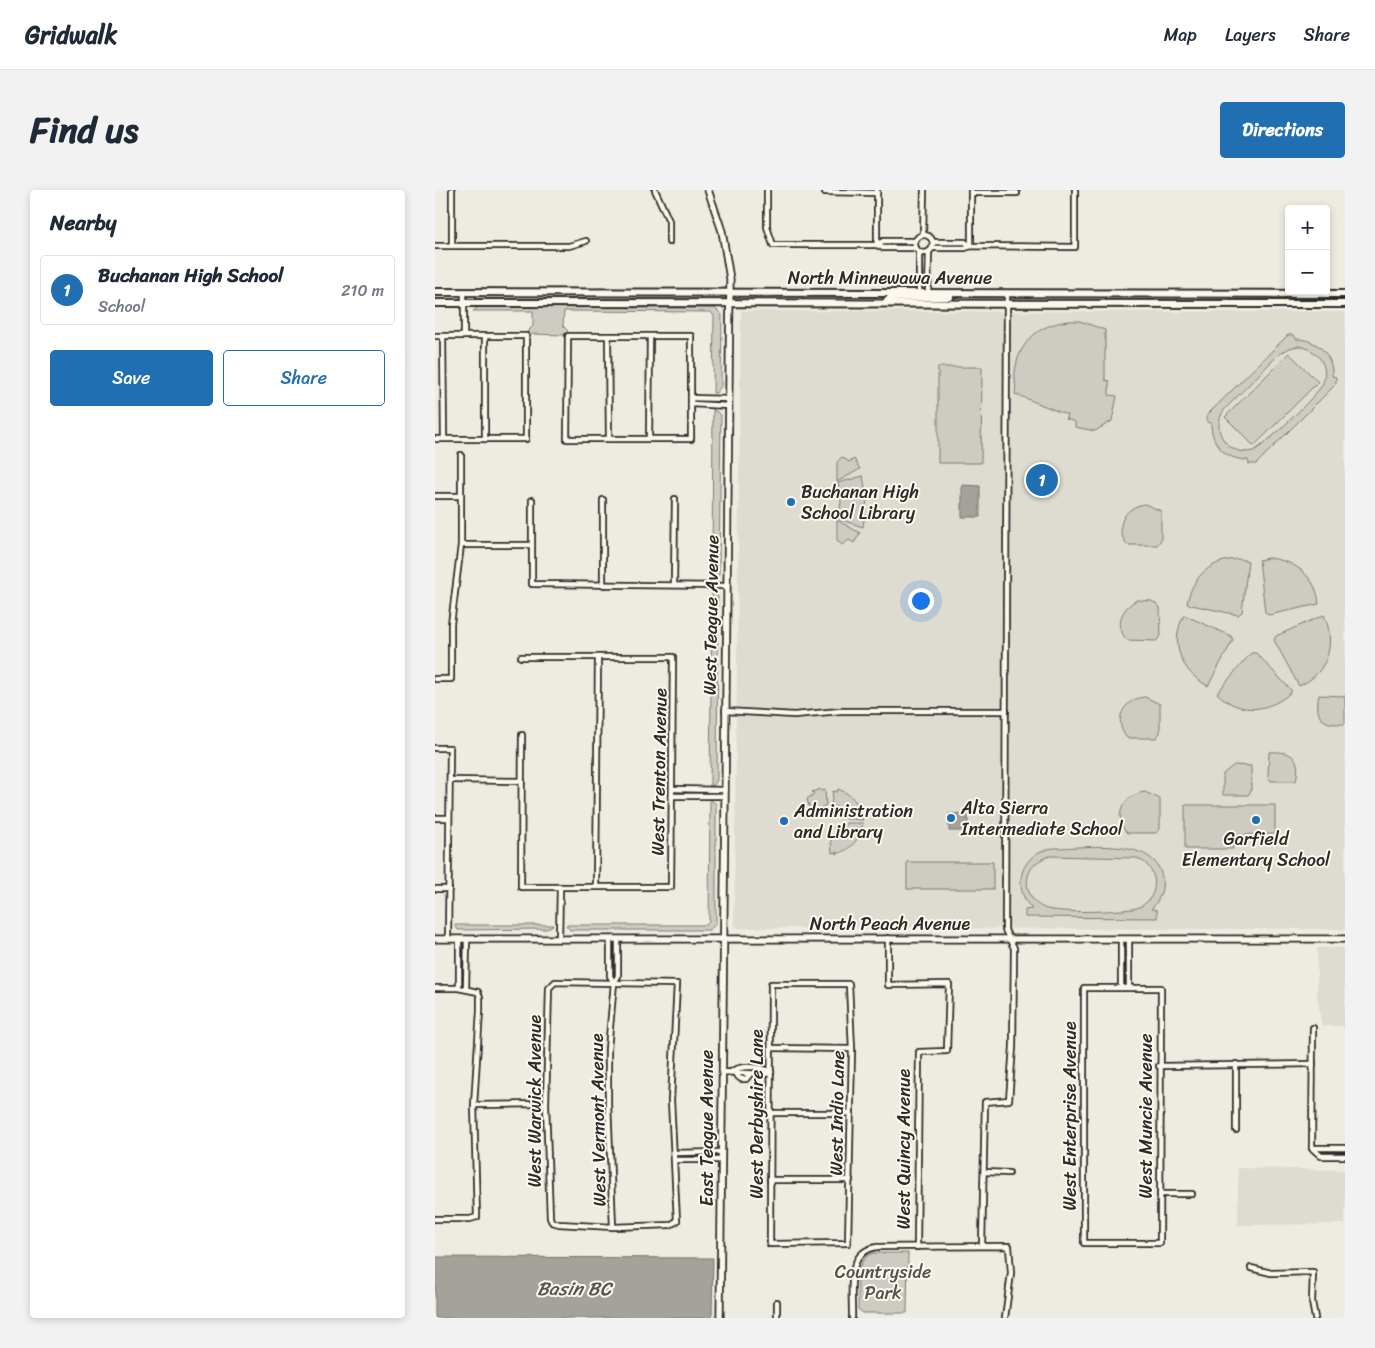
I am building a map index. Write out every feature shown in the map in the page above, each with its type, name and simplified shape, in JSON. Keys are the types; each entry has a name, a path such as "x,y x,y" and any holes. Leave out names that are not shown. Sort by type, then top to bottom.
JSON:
{"main road":[{"name":"North Minnewawa Avenue","path":"436,292 1345,294"},
{"path":"885,303 891,298 942,298 966,294"},
{"path":"1217,294 1217,304"},
{"name":"North Minnewawa Avenue","path":"435,303 1345,304"}],"street":[{"path":"452,190 452,246"},
{"path":"655,190 669,221 669,242"},
{"name":"West Teague Avenue","path":"708,190 719,218 728,258 730,293 723,938"},
{"path":"767,190 767,227 773,246 877,245 883,248 917,250 965,248 971,246 1075,247 1075,190"},
{"path":"923,235 924,190"},
{"path":"825,192 877,191 877,245"},
{"path":"971,246 971,191 1017,193"},
{"path":"877,245 883,241 915,241 923,235"},
{"path":"923,235 928,236 933,242"},
{"path":"435,246 569,246 586,241"},
{"path":"915,241 919,293"},
{"path":"933,242 965,242 971,246"},
{"path":"928,293 930,250 933,242"},
{"path":"464,292 464,336"},
{"path":"982,1245 985,1102 1009,1100 1010,1091 1013,948 1005,930 1007,293"},
{"path":"435,336 526,336 526,439 435,439"},
{"path":"443,336 444,439"},
{"path":"485,336 485,439"},
{"path":"567,336 608,336 691,336 691,439 567,439 567,336"},
{"path":"608,336 609,439"},
{"path":"649,439 650,336"},
{"path":"691,398 729,403"},
{"path":"691,404 729,403"},
{"path":"435,679 451,679 451,624 461,545 461,455"},
{"path":"435,496 461,496"},
{"path":"674,585 675,499"},
{"path":"532,500 532,584 727,586"},
{"path":"603,500 603,585"},
{"path":"461,545 532,545"},
{"path":"521,657 598,657 597,887 521,887 522,735"},
{"name":"West Trenton Avenue","path":"597,887 671,887 673,796 673,657 598,657"},
{"path":"725,711 787,715 841,711 1006,711"},
{"path":"435,748 450,748 449,939"},
{"path":"450,780 521,780"},
{"path":"673,789 725,793"},
{"path":"673,796 725,793"},
{"path":"435,818 449,818"},
{"path":"559,939 560,887"},
{"path":"435,889 449,890"},
{"name":"East Teague Avenue","path":"720,1318 723,938"},
{"name":"West Quincy Avenue","path":"888,938 888,985 949,984 947,1051 919,1052 917,1247"},
{"name":"North Peach Avenue","path":"435,939 1345,939"},
{"path":"459,939 459,988"},
{"path":"466,989 467,939"},
{"name":"West Vermont Avenue","path":"610,939 610,976 614,983"},
{"name":"West Vermont Avenue","path":"613,1228 608,1103 609,1049 614,983 618,976 618,939"},
{"path":"1121,939 1121,988 1129,988 1129,939"},
{"name":"West Warwick Avenue","path":"613,1228 552,1222 550,1218 546,1104 549,988 555,982 614,983"},
{"path":"613,1228 670,1225 677,1221 671,1100 677,984 614,983"},
{"name":"West Derbyshire Lane","path":"849,984 771,984 770,1244 849,1243"},
{"name":"West Indio Lane","path":"849,984 852,1049 849,1243"},
{"path":"435,988 459,988 477,992 480,997 481,1011 474,1105 477,1217 470,1220 435,1220"},
{"name":"West Enterprise Avenue","path":"1121,988 1084,988 1084,1243 1160,1244"},
{"name":"West Muncie Avenue","path":"1129,988 1161,988 1159,1066 1160,1244"},
{"path":"1313,1028 1312,1148 1321,1156 1345,1156"},
{"path":"771,1048 852,1049"},
{"path":"1236,1064 1236,1130"},
{"path":"1159,1066 1313,1064"},
{"path":"734,1073 736,1068 765,1068 771,1072"},
{"path":"750,1068 750,1074"},
{"path":"722,1072 750,1074 771,1072"},
{"path":"474,1105 546,1104"},
{"path":"771,1114 851,1114"},
{"path":"1312,1148 1345,1148"},
{"path":"674,1153 721,1152"},
{"path":"674,1160 721,1160"},
{"path":"984,1172 1009,1173"},
{"path":"770,1180 850,1180"},
{"path":"1160,1194 1191,1194"},
{"path":"853,1318 853,1266 861,1253 877,1247 982,1245 1009,1246 1011,1273 1005,1318"},
{"path":"1251,1268 1271,1274 1313,1272 1315,1318"},
{"path":"777,1302 777,1318"}],"shaded area":[{"path":"741,311 1345,312 1345,929 738,928 734,925"},
{"path":"1317,948 1345,948 1345,1026 1322,1026 1317,996"},
{"path":"1238,1168 1345,1170 1345,1224 1238,1225"}],"green space":[{"path":"479,307 715,308 722,315 721,386 716,393 713,393 714,316 711,312 564,311 563,326 568,331 564,335 533,334 530,336 527,332 533,326 533,311 473,311"},
{"path":"1080,321 1105,330 1105,380 1109,381 1109,395 1117,396 1112,421 1095,431 1075,427 1075,422 1066,419 1067,415 1015,394 1016,366 1028,340 1042,329 1060,322"},
{"path":"1288,335 1294,335 1296,339 1311,342 1322,349 1330,361 1332,376 1336,377 1336,384 1256,464 1249,464 1248,460 1233,457 1221,450 1214,438 1211,423 1207,422 1207,415","holes":["1298,346 1316,354 1323,365 1324,378 1318,391 1259,448 1244,452 1229,446 1221,436 1219,428 1220,417 1224,410 1279,354"]},
{"path":"1289,353 1318,382 1254,446 1225,417"},
{"path":"938,367 982,367 981,463 938,463"},
{"path":"713,409 721,415 719,575 712,580"},
{"path":"842,457 849,462 854,459 860,469 837,482 837,462"},
{"path":"863,476 867,500 863,527 838,519 841,502 838,483"},
{"path":"1145,504 1161,511 1161,540 1157,545 1128,545 1121,532 1123,519 1132,509"},
{"path":"837,520 860,533 854,543 849,540 842,545 837,540"},
{"path":"1268,558 1287,562 1303,572 1314,586 1319,604 1269,615 1265,612 1259,560"},
{"path":"1240,559 1248,561 1242,612 1238,615 1187,604 1193,585 1205,571 1221,562"},
{"path":"712,591 718,596 717,780 714,785 710,786"},
{"path":"1137,600 1152,601 1160,607 1161,636 1156,641 1127,640 1123,635 1120,623 1123,612 1131,603"},
{"path":"1184,615 1231,636 1233,640 1208,686 1191,673 1180,656 1178,636"},
{"path":"1324,615 1328,625 1329,636 1327,656 1317,673 1299,686 1274,640 1276,636"},
{"path":"1251,653 1256,653 1292,691 1275,703 1255,708 1235,705 1217,693"},
{"path":"1319,695 1345,696 1345,724 1326,722 1322,719 1318,710"},
{"path":"1145,697 1160,704 1160,733 1156,738 1127,738 1121,724 1123,712 1131,702"},
{"path":"1269,752 1289,754 1293,757 1297,766 1296,781 1271,781 1268,777"},
{"path":"1234,765 1251,766 1251,791 1248,795 1223,795 1223,774"},
{"path":"820,789 821,791 825,790 826,805 814,812 810,810 807,799 814,794 812,792"},
{"path":"838,789 848,794 855,801 863,820 846,819 839,808 831,805 833,791 837,792"},
{"path":"1145,792 1160,799 1160,829 1156,833 1127,833 1121,820 1123,807 1131,797"},
{"path":"710,799 716,804 716,924 709,930 570,930 566,925 706,925 709,922"},
{"path":"1185,805 1275,805 1275,834 1236,835 1236,840 1233,841 1233,849 1185,849"},
{"path":"846,823 863,823 860,834 855,843 847,849 837,854 837,852 832,853 831,839 842,833"},
{"path":"1100,846 1133,850 1147,856 1157,865 1162,878 1160,895 1151,909 1157,910 1157,918 1025,917 1025,910 1032,909 1025,900 1022,890 1021,880 1023,871 1027,863 1034,856 1054,848","holes":["1050,856 1137,858 1151,870 1155,885 1149,900 1142,906 1114,911 1051,910 1040,906 1030,895 1027,881 1031,869 1039,861"]},
{"path":"907,862 993,862 993,889 907,889"},
{"path":"454,925 553,925 547,929 458,930"},
{"name":"Countryside Park","path":"874,1253 908,1253 907,1313 863,1313 858,1309 858,1276 862,1262 867,1256"}],"water":[{"path":"962,485 980,486 980,517 962,517"},
{"path":"968,813 968,831 949,831 949,814"},
{"name":"Basin BC","path":"435,1257 713,1258 712,1318 435,1318"}],"place":[{"name":"Buchanan High School","path":"1042,480"},
{"name":"Buchanan High School Library","path":"791,502"},
{"name":"Alta Sierra Intermediate School","path":"951,818"},
{"name":"Garfield Elementary School","path":"1256,820"},
{"name":"Administration and Library","path":"784,821"}]}
